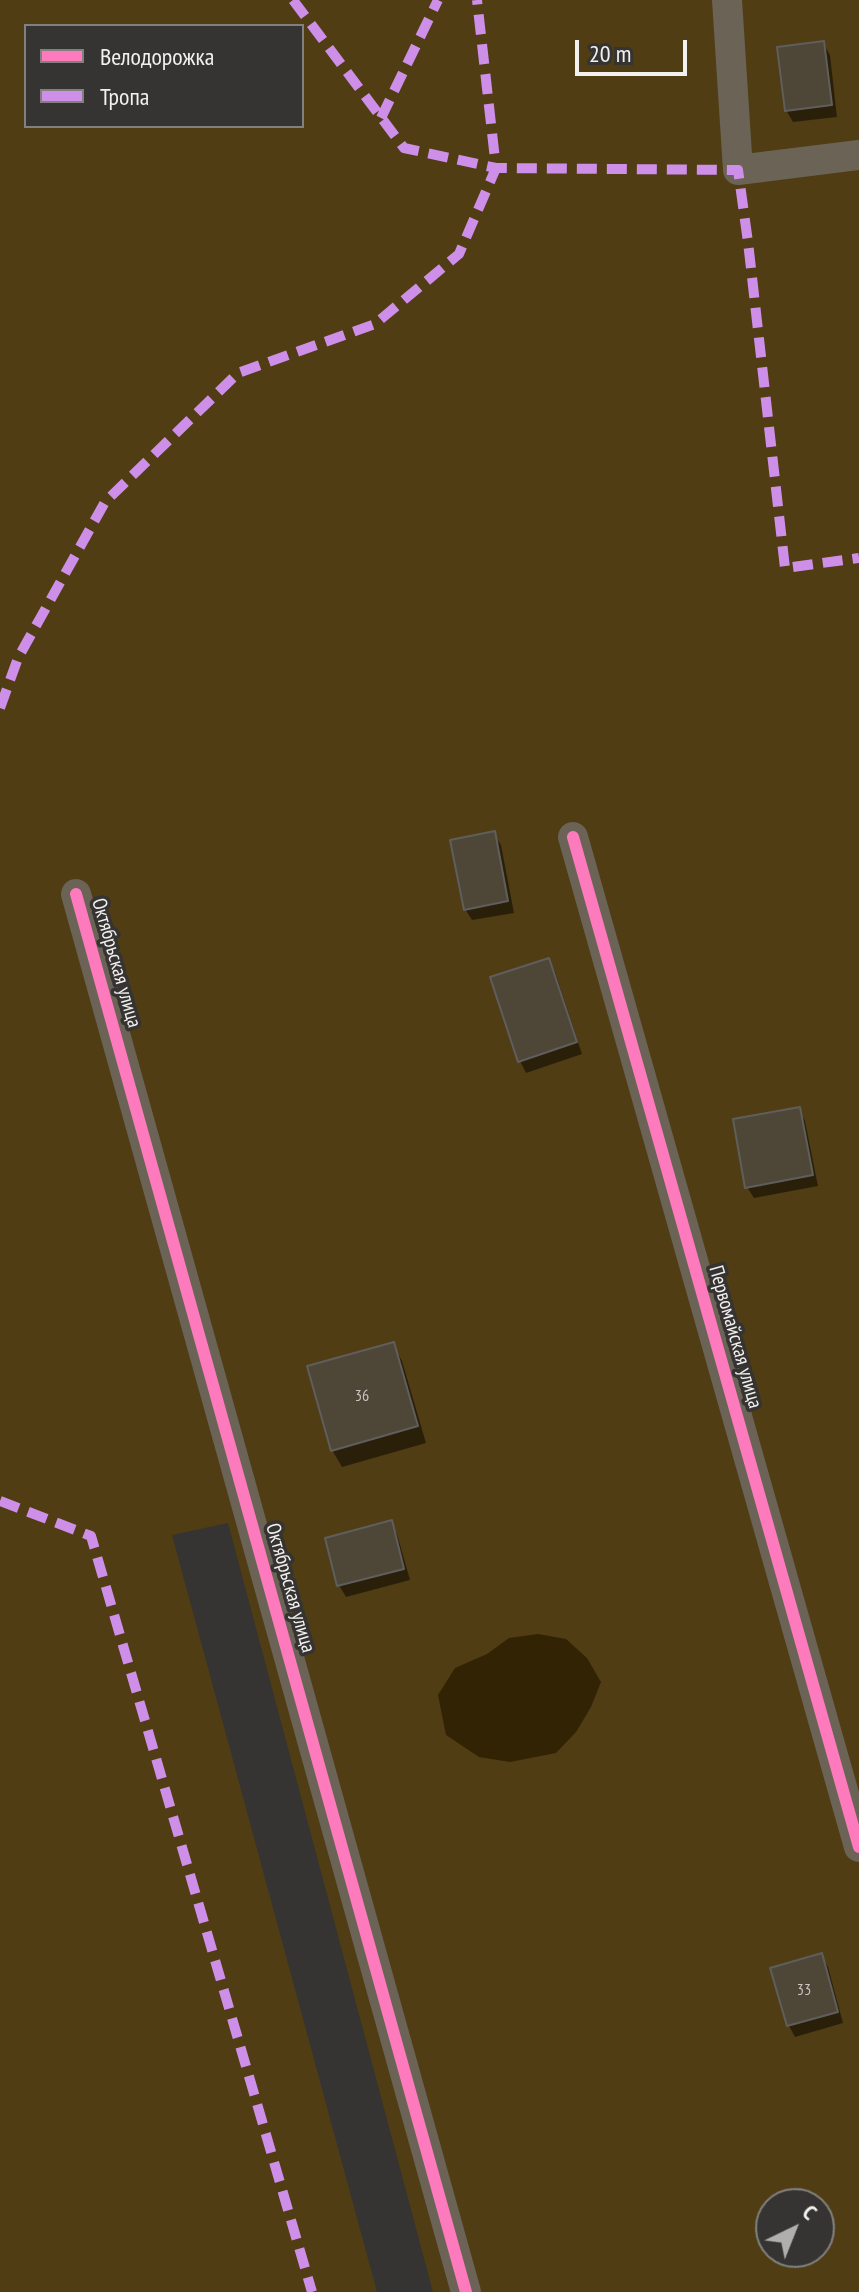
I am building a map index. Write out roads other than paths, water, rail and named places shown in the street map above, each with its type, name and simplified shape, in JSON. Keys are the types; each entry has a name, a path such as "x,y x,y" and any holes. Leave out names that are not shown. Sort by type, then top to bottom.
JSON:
{"street":[{"path":"727,0 738,170 859,155"},
{"name":"Первомайская улица","path":"573,837 859,1847"},
{"name":"Октябрьская улица","path":"76,894 466,2292"}]}
